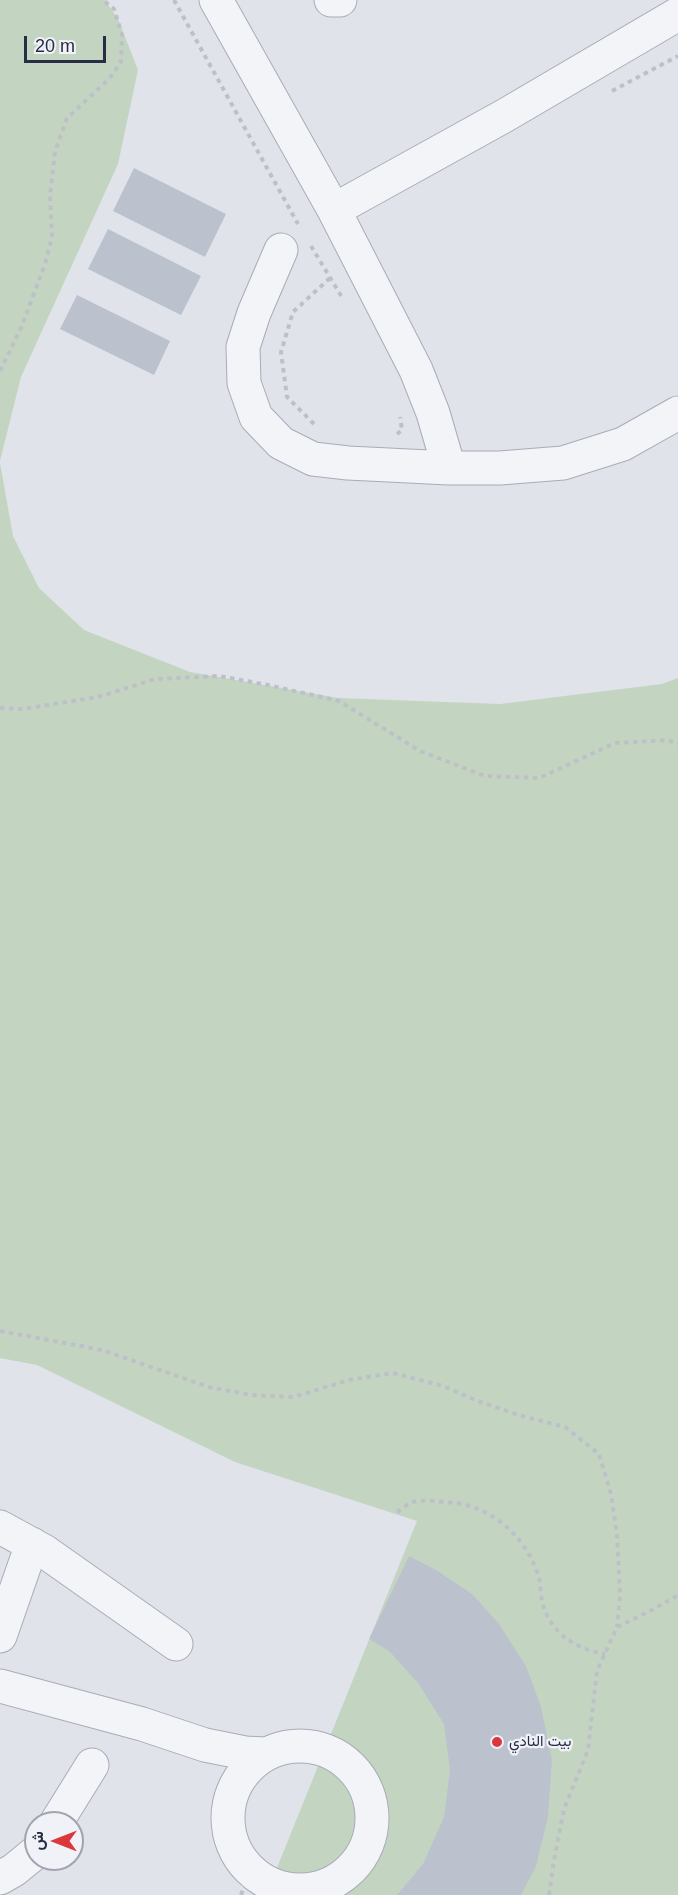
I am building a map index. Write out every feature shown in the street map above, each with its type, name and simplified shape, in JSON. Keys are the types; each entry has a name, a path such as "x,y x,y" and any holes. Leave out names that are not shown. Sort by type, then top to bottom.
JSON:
{"street":[{"path":"216,0 334,210 416,370 433,413 449,468"},
{"path":"331,0 340,0"},
{"path":"334,210 504,116 678,14"},
{"path":"281,250 254,313 243,347 244,383 256,417 280,443 313,459 449,468 500,468 563,463 623,444 678,413"},
{"path":"0,1527 76,1572 176,1644"},
{"path":"0,1636 32,1544"},
{"path":"0,1686 142,1724 186,1739 225,1749 265,1754"},
{"path":"186,1739 211,1769 229,1803"},
{"path":"297,1745 313,1746 329,1751 344,1760 365,1786 372,1819 370,1835 359,1858 342,1876 328,1884 312,1889 295,1890 279,1887 264,1880 245,1882 239,1856 231,1839 228,1821 229,1803 238,1780 265,1754 297,1745"},
{"path":"63,1811 92,1765"},
{"path":"0,1878 24,1862"}],"path":[{"path":"0,371 21,328 45,264 52,237 50,196 55,152 67,118 110,80 121,62 122,35 114,9 103,0"},
{"path":"320,431 287,397 280,352 293,312 330,278"},
{"path":"394,437 402,430 400,413"},
{"path":"0,708 23,709 98,697 155,679 219,676 339,701 420,751 485,776 539,778 615,743 668,740 678,744"},
{"path":"0,1331 102,1350 209,1387 251,1395 293,1396 349,1380 393,1372 443,1386 522,1416 565,1427 599,1454 611,1494 617,1535 620,1595 617,1627 597,1671 588,1750 564,1809 549,1895"},
{"path":"397,1512 414,1502 460,1503 503,1523 525,1547 533,1562 539,1577 539,1591 543,1605 556,1629 578,1647 604,1654"},
{"path":"617,1627 678,1594"}],"green space":[{"path":"0,0 105,0 118,19 138,70 118,164 21,377 0,461"},
{"path":"0,463 13,536 39,588 84,630 190,672 338,698 500,704 662,684 678,678 678,1895 266,1895 417,1521 235,1462 37,1365 0,1358"}],"building":[{"path":"134,168 226,214 205,257 113,211"},
{"path":"108,229 201,276 181,315 88,269"},
{"path":"77,295 170,341 154,375 60,329"},
{"name":"بيت النادي","path":"409,1556 436,1570 472,1594 499,1624 526,1666 541,1707 552,1760 548,1817 536,1866 521,1895 397,1895 423,1864 444,1817 450,1770 444,1724 418,1683 389,1651 369,1639"}],"place":[{"name":"بيت النادي","path":"497,1742"}]}
